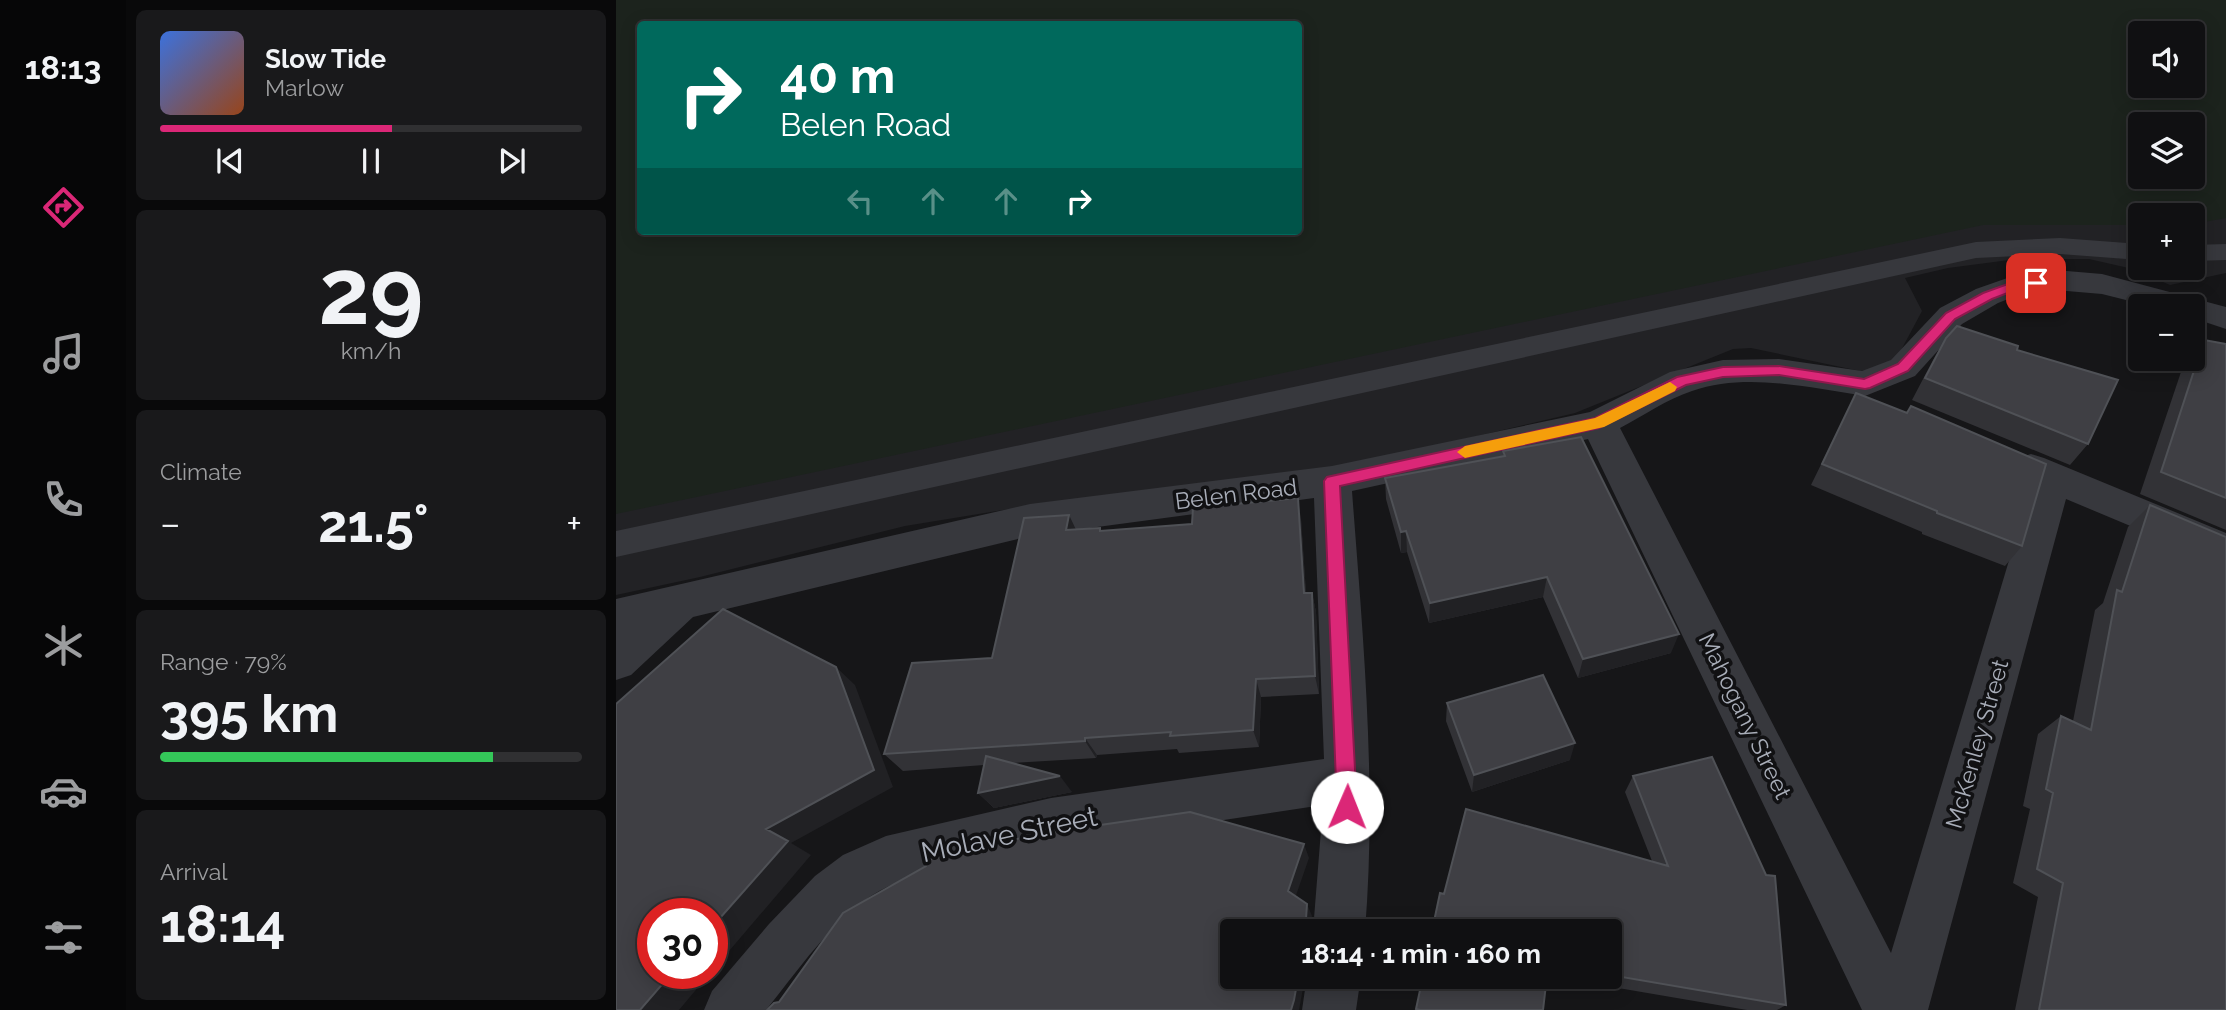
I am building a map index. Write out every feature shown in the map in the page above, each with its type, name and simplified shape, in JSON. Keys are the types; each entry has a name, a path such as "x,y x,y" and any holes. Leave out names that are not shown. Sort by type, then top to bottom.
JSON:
{"street":[{"name":"Belen Road","path":"616,617 1030,520 1332,481 1599,423 1682,381 1723,372 1779,370 1876,395 1951,316 1987,296 2016,285 2055,280 2102,284 2141,294"},
{"name":"Belen Road","path":"2205,311 2226,318"},
{"name":"Mahogany Street","path":"1599,423 1891,1010"},
{"path":"2002,456 2226,550"},
{"name":"McKenley Street","path":"1900,1010 2053,478"},
{"path":"1332,481 1347,779 1345,890 1341,919"},
{"path":"616,661 680,602"},
{"name":"Molave Street","path":"731,1010 819,910 850,880 877,865 925,850 1038,824 1347,779"},
{"path":"1329,1010 1332,989"}],"lane":[{"path":"616,544 1976,250 2060,246 2128,251"},
{"path":"2205,253 2226,252"}],"shaded area":[{"path":"616,0 2226,0 2226,273 2205,278 2205,203 2128,203 2128,268 2089,259 2017,259 1948,268 1905,278 1922,311 1899,354 1889,365 1876,370 1860,371 1751,348 1733,349 1575,413 1337,469 1003,510 905,526 616,595"},
{"path":"616,0 2226,0 2226,218 2205,222 2205,203 2128,203 2128,225 1983,225 616,514"},
{"path":"2158,280 2193,280 2170,285"}],"building":[{"path":"1957,326 2018,346 2017,350 2118,380 2088,444 1925,378 1946,338"},
{"path":"2205,340 2226,344 2226,498 2161,472 2194,371 2205,371"},
{"path":"1856,393 1907,413 1911,406 2046,464 2022,546 1822,464"},
{"path":"1581,437 1679,634 1583,659 1547,577 1430,603 1406,531 1401,532 1385,478 1505,456 1503,451"},
{"path":"1298,498 1304,593 1312,593 1315,676 1256,679 1253,730 1170,736 1171,732 1085,738 1085,741 884,754 912,663 992,658 1024,518 1069,515 1066,530 1100,528 1100,531 1192,524 1193,508"},
{"path":"2150,505 2226,537 2226,1010 2039,1010 2063,883 2037,869 2053,793 2046,789 2061,716 2091,730 2117,590 2122,592"},
{"path":"723,609 836,667 874,770 766,829 788,841 728,909 728,898 637,898 637,989 658,989 640,1010 616,1010 616,704"},
{"path":"1543,675 1575,743 1474,775 1447,703"},
{"path":"986,756 1060,776 978,793"},
{"path":"1712,757 1766,875 1775,876 1786,1005 1622,977 1622,919 1435,919 1440,893 1444,894 1466,809 1668,866 1633,776"},
{"path":"1190,812 1304,844 1288,891 1307,904 1306,919 1220,919 1220,989 1296,989 1291,1010 767,1010 779,1002 843,913 926,866 927,860 1038,834"},
{"path":"1420,989 1545,989 1543,1010 1416,1009"}],"slow traffic":[{"path":"1465,452 1599,423 1670,387"}],"route":[{"path":"1347,807 1332,481 1599,423 1682,381 1723,372 1779,370 1865,384 1903,368 1951,316 1987,296 2016,285 2036,283"}]}
